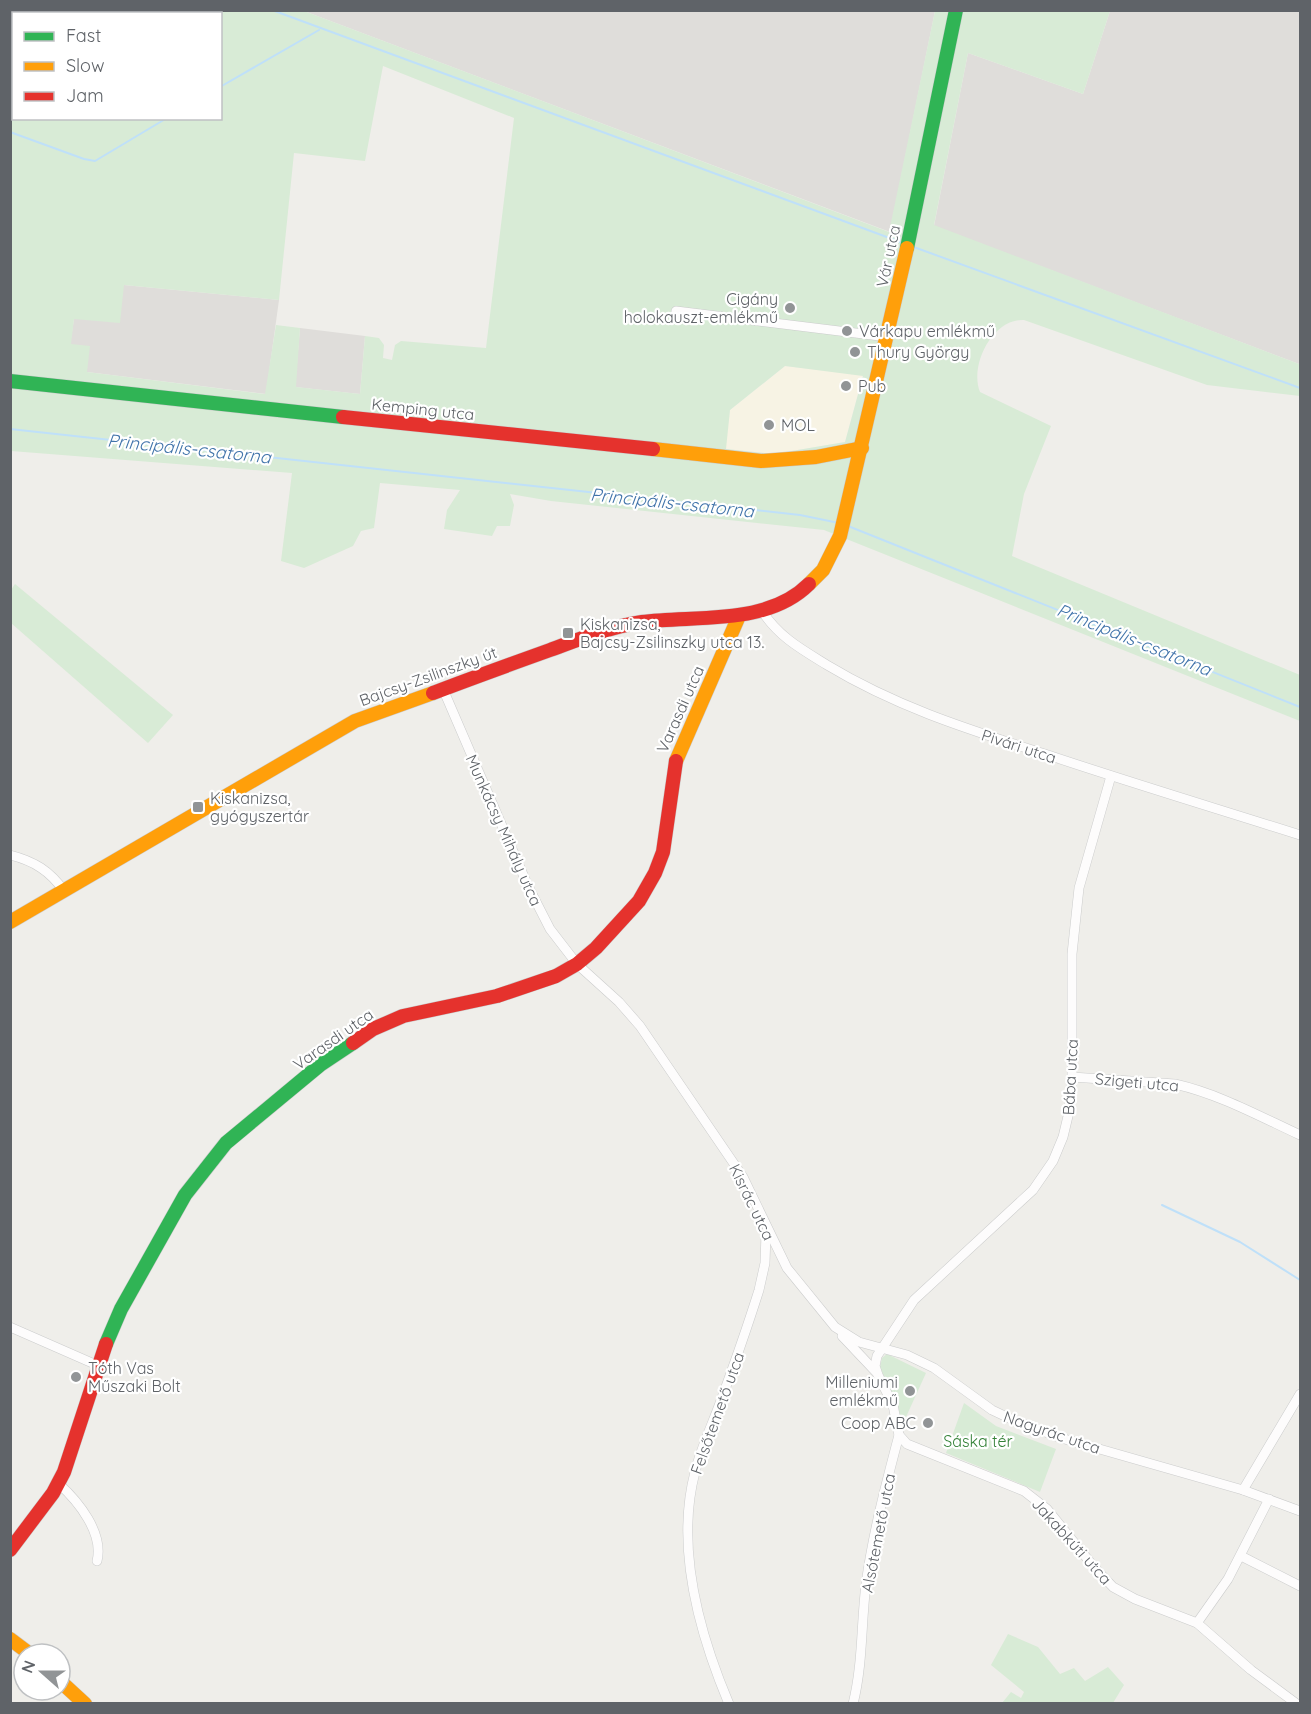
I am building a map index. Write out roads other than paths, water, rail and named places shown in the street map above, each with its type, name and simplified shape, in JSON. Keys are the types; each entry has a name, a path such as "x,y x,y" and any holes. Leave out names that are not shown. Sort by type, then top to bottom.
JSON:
{"street":[{"name":"Vár utca","path":"847,508 888,337 956,10"},
{"path":"676,311 888,337"},
{"name":"Kemping utca","path":"10,381 751,461 833,454 862,448"},
{"name":"Bajcsy-Zsilinszky út","path":"10,922 355,721 627,623 739,616 762,611 788,600 809,585 826,566 840,536 847,508"},
{"name":"Pivári utca","path":"762,611 782,637 880,696 956,726 1300,835"},
{"name":"Varasdi utca","path":"10,1550 59,1484 121,1308 184,1195 209,1161 248,1124 320,1065 355,1040 403,1016 513,992 556,976 577,964 626,918 656,873 665,839 673,767 739,616"},
{"name":"Munkácsy Mihály utca","path":"443,689 528,886 550,929 577,964"},
{"name":"Bába utca","path":"882,1347 914,1300 1021,1202 1040,1180 1063,1137 1069,1112 1072,1077 1072,954 1079,888 1111,776"},
{"path":"10,855 38,865 53,876 64,891"},
{"name":"Kisrác utca","path":"577,964 619,1002 640,1026 743,1177 787,1268 835,1327 858,1342 882,1347"},
{"name":"Szigeti utca","path":"1072,1077 1183,1086 1215,1095 1300,1135"},
{"name":"Felsőtemető utca","path":"729,1704 712,1658 693,1584 689,1562 690,1499 697,1466 759,1290 765,1263 766,1227"},
{"path":"10,1327 99,1366"},
{"path":"835,1327 878,1375"},
{"path":"882,1347 875,1360 878,1375 893,1405 899,1435"},
{"name":"Nagyrác utca","path":"882,1347 934,1368 985,1406 1011,1419 1061,1438 1243,1490 1300,1511"},
{"path":"1243,1490 1300,1394"},
{"name":"Jakabkúti utca","path":"899,1435 913,1448 997,1478 1024,1491 1047,1509 1088,1561 1113,1587 1135,1599 1197,1623 1251,1670 1297,1704"},
{"name":"Alsótemető utca","path":"853,1704 862,1658 864,1602 871,1550 899,1435"},
{"path":"59,1484 75,1498 82,1509 99,1547 97,1561"},
{"path":"1197,1623 1214,1602 1241,1556 1269,1499"},
{"path":"1241,1556 1300,1586"},
{"path":"72,1692 85,1704"}],"waterway":[{"path":"272,10 903,243"},
{"path":"222,86 319,30"},
{"path":"10,132 95,161 164,120"},
{"path":"911,246 1300,388"},
{"name":"Principális-csatorna","path":"10,429 800,515 839,523"},
{"name":"Principális-csatorna","path":"848,526 1300,707"},
{"path":"1162,1205 1240,1242 1300,1280"}],"place":[{"name":"Cigány holokauszt-emlékmű","path":"790,308"},
{"name":"Várkapu emlékmű","path":"847,331"},
{"name":"Thury György","path":"855,352"},
{"name":"Pub","path":"846,386"},
{"name":"MOL","path":"769,425"},
{"name":"Kiskanizsa, Bajcsy-Zsilinszky utca 13.","path":"568,633"},
{"name":"Kiskanizsa, gyógyszertár","path":"198,807"},
{"name":"Tóth Vas Műszaki Bolt","path":"76,1377"},
{"name":"Milleniumi emlékmű","path":"910,1391"},
{"name":"Coop ABC","path":"928,1423"}],"park label":[{"name":"Sáska tér","path":"978,1441"}]}
